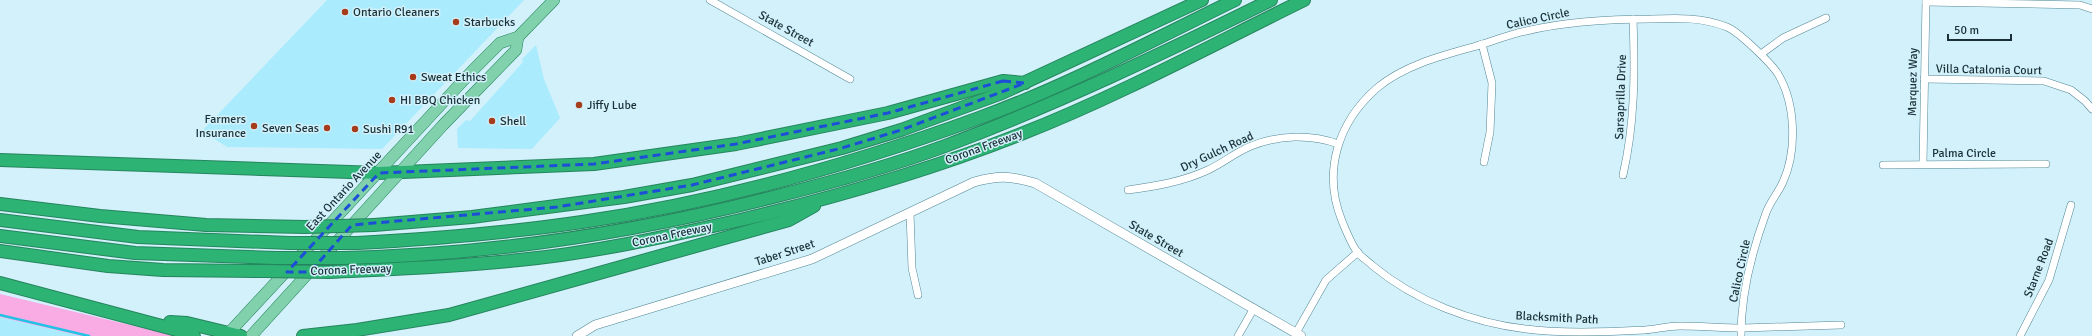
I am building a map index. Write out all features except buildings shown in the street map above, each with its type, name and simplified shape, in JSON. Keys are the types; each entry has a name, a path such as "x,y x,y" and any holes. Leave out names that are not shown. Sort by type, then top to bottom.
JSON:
{"highway":[{"path":"0,204 100,216 206,225 305,227 472,217 557,207 692,185 842,148 901,130 1002,93 1202,0"},
{"path":"0,220 138,236 290,243 429,239 582,222 717,196 804,175 888,150 981,118 1080,75 1235,0"},
{"path":"0,236 135,253 276,258 342,258 428,255 518,246 595,235 709,214 830,182 943,147 1049,105 1148,61 1271,0"},
{"name":"Corona Freeway","path":"0,251 108,266 163,270 329,272 423,268 520,260 614,247 825,200 953,159 1021,134 1117,93 1304,0"},
{"path":"0,160 379,173 606,162 736,144 888,113 1003,81 1025,83"},
{"path":"303,336 357,330 449,315 789,220 825,200"},
{"path":"0,283 192,334 194,336"},
{"path":"129,317 187,324 231,335"}],"main road":[{"name":"East Ontario Avenue","path":"231,335 473,70 500,43 518,37 554,0"},
{"name":"East Ontario Avenue","path":"251,336 401,171 516,50 518,37"},
{"path":"459,109 476,82 473,70"}],"street":[{"name":"State Street","path":"710,0 850,78"},
{"path":"1926,1 2080,5 2092,9"},
{"name":"Marquez Way","path":"1923,164 1926,1"},
{"name":"Calico Circle","path":"1338,144 1346,126 1356,110 1378,87 1404,71 1434,58 1522,31 1564,23 1633,19 1693,18 1730,28 1761,54 1778,74 1788,101 1793,131 1792,157 1783,182 1768,208 1758,238 1747,281 1741,336"},
{"path":"1761,54 1783,38 1826,18"},
{"name":"Sarsaprilla Drive","path":"1623,175 1631,143 1635,78 1633,19"},
{"path":"1482,44 1492,83 1490,132 1484,162"},
{"name":"Villa Catalonia Court","path":"1924,80 2044,81 2071,90 2086,101 2092,110"},
{"name":"Dry Gulch Road","path":"1128,190 1174,183 1208,170 1251,146 1276,138 1302,137 1338,144"},
{"name":"Blacksmith Path","path":"1338,144 1333,167 1334,188 1339,213 1358,252 1384,274 1416,294 1455,312 1492,323 1528,330 1636,330 1676,326 1741,328 1841,325"},
{"name":"Palma Circle","path":"1883,165 2046,164"},
{"name":"State Street","path":"995,176 1013,176 1035,183 1298,334"},
{"name":"Taber Street","path":"577,336 595,325 812,259 974,182 995,176"},
{"name":"Starne Road","path":"2020,336 2049,280 2071,205"},
{"path":"910,213 912,268 918,295"},
{"path":"1298,334 1326,280 1358,252"},
{"path":"1238,336 1254,308"}],"highlighted area":[{"path":"1003,81 1025,83 901,130 842,148 692,185 557,207 352,225 310,272 287,272 379,173 594,164 736,144 888,113"}],"shaded area":[{"path":"327,0 524,0 382,149 227,147 202,131"},
{"path":"536,45 544,79 560,118 532,149 458,148 457,129 466,120 470,121 523,62 522,59"},
{"path":"0,294 176,336 81,336 0,317"},
{"path":"0,317 81,336 0,336"}],"waterway":[{"path":"0,315 89,336"}],"place":[{"name":"Ontario Cleaners","path":"345,12"},
{"name":"Starbucks","path":"456,22"},
{"name":"Sweat Ethics","path":"413,77"},
{"name":"HI BBQ Chicken","path":"392,100"},
{"name":"Jiffy Lube","path":"579,105"},
{"name":"Shell","path":"492,121"},
{"name":"Farmers Insurance","path":"254,126"},
{"name":"Seven Seas","path":"327,128"},
{"name":"Sushi R91","path":"355,129"}]}
